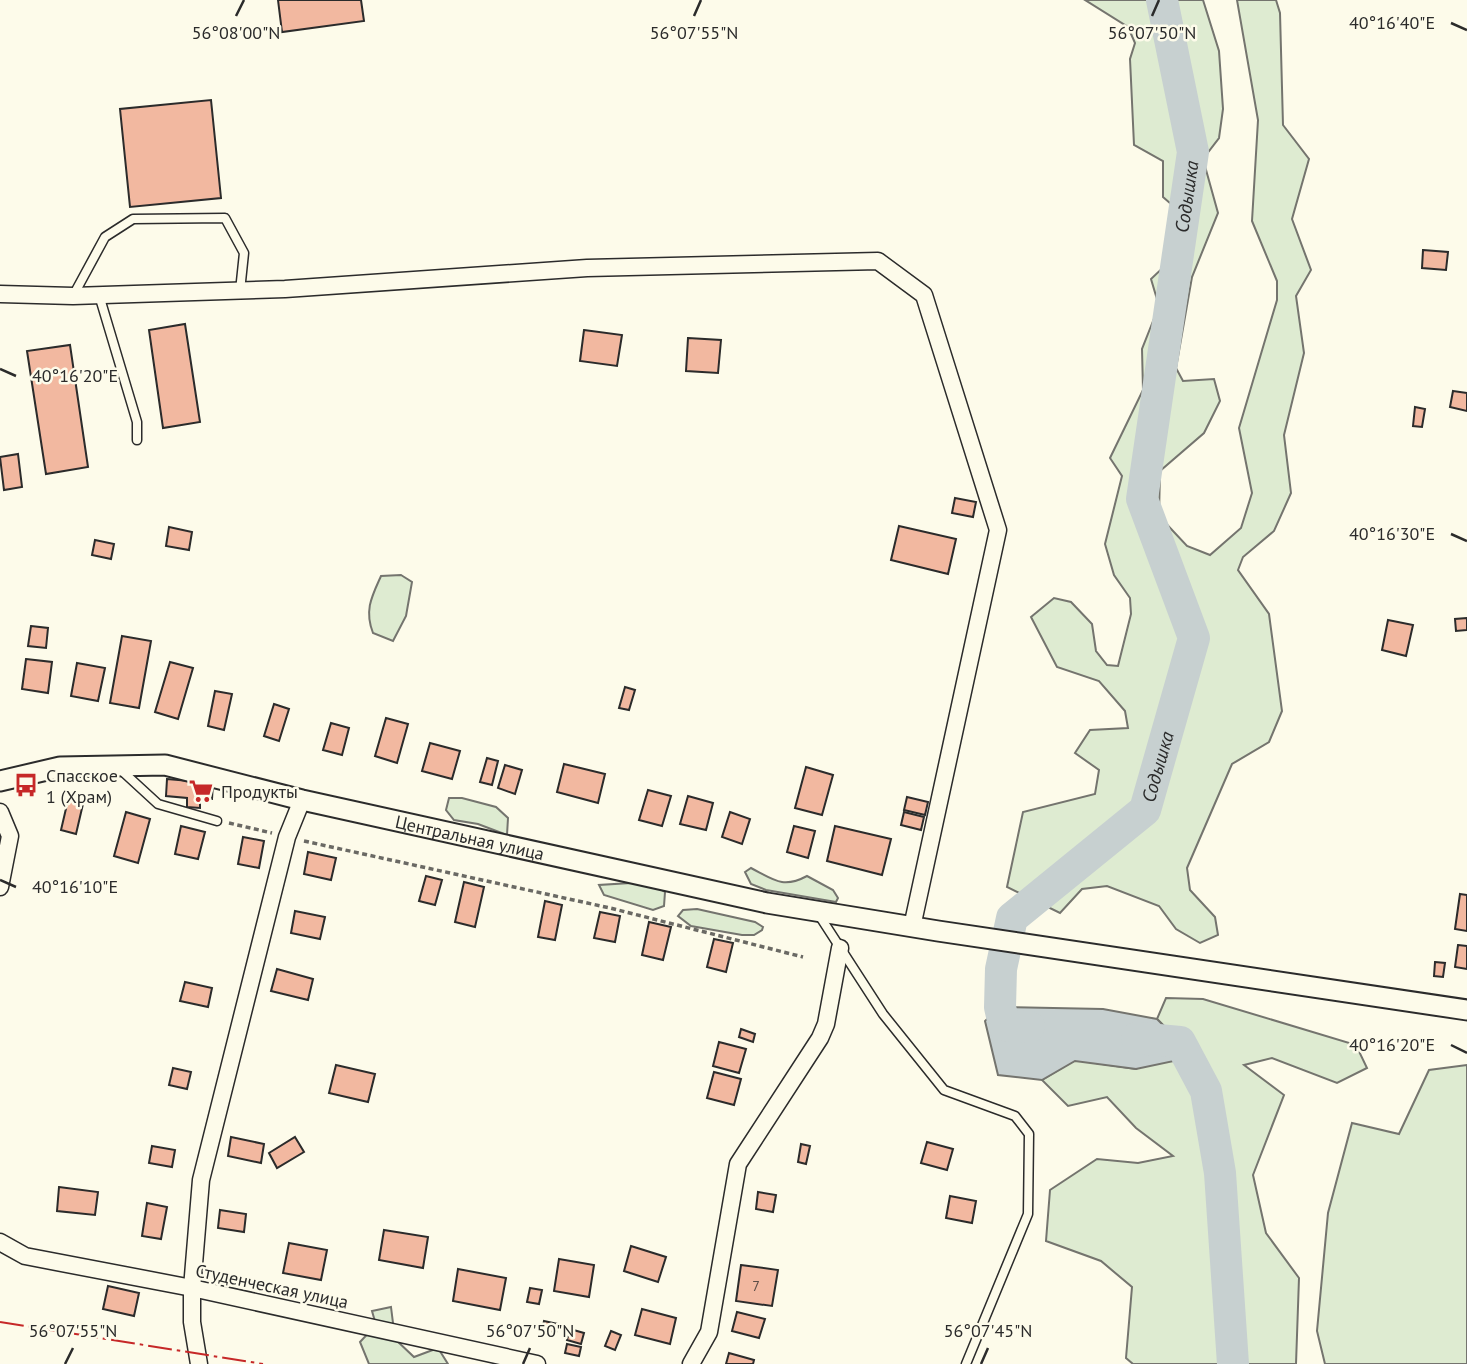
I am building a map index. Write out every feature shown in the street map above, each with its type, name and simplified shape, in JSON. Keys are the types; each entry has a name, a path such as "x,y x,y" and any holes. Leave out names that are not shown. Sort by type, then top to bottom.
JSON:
{"street":[{"path":"0,294 73,296 240,291 587,268 878,261 924,295 998,530 912,927"},
{"name":"Центральная улица","path":"0,781 60,767 165,765 302,800 767,904 1467,1010"},
{"path":"199,1364 192,1322 192,1289 201,1180 287,837 302,800"},
{"path":"0,812 10,836 0,887"},
{"path":"691,1364 709,1332 738,1164 820,1038 826,1024 840,948"},
{"name":"Студенческая улица","path":"0,1242 24,1256 192,1289 537,1364"}],"lane":[{"path":"73,296 105,237 133,219 225,219 244,253 240,291"},
{"path":"99,295 137,422 137,440"},
{"path":"116,766 158,804 217,821"},
{"path":"816,911 883,1014 944,1090 1015,1116 1029,1134 1028,1214 966,1364"}],"path":[{"path":"217,821 610,908 803,957"}],"green space":[{"path":"1085,0 1203,0 1219,51 1223,109 1219,138 1203,159 1218,213 1192,277 1176,368 1183,381 1214,379 1220,401 1204,433 1160,471 1159,516 1187,546 1210,555 1241,528 1252,493 1239,428 1277,300 1277,281 1252,221 1258,120 1237,0 1276,0 1280,13 1283,125 1309,159 1292,219 1311,270 1296,296 1304,353 1284,435 1291,493 1274,531 1243,557 1238,570 1269,614 1282,711 1269,742 1232,764 1187,868 1190,890 1215,917 1218,935 1200,943 1176,929 1159,906 1107,886 1082,889 1060,913 1007,887 1023,812 1095,794 1099,770 1075,753 1090,730 1128,728 1125,711 1099,681 1057,667 1031,617 1054,598 1071,602 1092,624 1096,651 1107,665 1118,666 1131,614 1130,598 1114,575 1105,544 1122,476 1110,458 1143,390 1142,349 1159,306 1151,279 1190,242 1178,210 1163,197 1163,161 1134,145 1130,59 1135,43 1128,27"},
{"path":"401,575 412,582 406,616 393,641 373,633 369,610 381,576"},
{"path":"449,798 462,798 496,807 508,818 507,835 478,824 454,820 446,810"},
{"path":"751,868 772,879 785,882 807,876 833,890 838,898 836,902 766,890 751,884 745,872"},
{"path":"647,882 665,892 664,906 653,910 604,895 599,885"},
{"path":"697,909 755,922 763,927 754,935 742,935 691,926 678,916 683,910"},
{"path":"1166,998 1203,999 1356,1045 1367,1068 1337,1083 1272,1058 1244,1065 1284,1095 1253,1175 1266,1233 1299,1278 1296,1364 1133,1364 1126,1358 1132,1287 1101,1261 1046,1241 1050,1190 1097,1159 1138,1163 1173,1156 1136,1128 1107,1097 1068,1106 1042,1080 1075,1060 1136,1069 1180,1042 1157,1019"},
{"path":"1467,1065 1467,1364 1325,1364 1317,1331 1328,1213 1352,1123 1399,1134 1429,1070"},
{"path":"391,1307 395,1339 414,1357 438,1348 448,1364 369,1364 360,1342 376,1325 372,1311"}],"shaded area":[{"path":"1000,1007 1103,1009 1157,1019 1180,1042 1174,1061 1136,1069 1075,1061 1042,1080 998,1075 985,1021"}],"building":[{"path":"278,0 361,0 364,21 282,32"},
{"path":"211,100 221,198 130,207 120,109"},
{"path":"1423,250 1448,252 1446,270 1422,268"},
{"path":"185,324 200,422 163,428 149,330"},
{"path":"584,330 622,335 617,366 580,361"},
{"path":"688,338 721,340 718,373 686,371"},
{"path":"70,345 88,467 46,474 27,351"},
{"path":"1453,391 1467,393 1467,411 1450,407"},
{"path":"1415,407 1425,409 1422,427 1413,426"},
{"path":"18,454 22,487 4,490 0,457"},
{"path":"955,498 976,502 973,517 952,513"},
{"path":"899,526 956,539 948,574 891,560"},
{"path":"169,527 192,532 189,550 166,546"},
{"path":"95,540 114,544 111,559 92,555"},
{"path":"1467,618 1467,630 1456,631 1455,619"},
{"path":"1388,620 1413,625 1406,656 1382,650"},
{"path":"31,626 48,628 46,648 28,646"},
{"path":"122,636 151,641 139,708 110,703"},
{"path":"26,659 52,662 48,693 22,689"},
{"path":"170,662 193,668 178,719 155,712"},
{"path":"77,663 105,668 98,701 71,696"},
{"path":"625,687 635,690 629,710 619,708"},
{"path":"215,691 232,694 224,730 208,726"},
{"path":"274,704 289,709 279,741 264,736"},
{"path":"386,718 408,724 397,763 375,756"},
{"path":"331,723 349,728 342,755 323,750"},
{"path":"430,743 460,751 452,779 422,771"},
{"path":"487,758 498,761 492,785 480,782"},
{"path":"564,764 605,774 598,803 557,792"},
{"path":"505,765 522,770 515,794 498,788"},
{"path":"806,767 833,775 822,815 795,808"},
{"path":"167,779 213,783 212,799 200,798 200,808 187,807 187,798 166,796"},
{"path":"648,790 671,796 662,826 639,820"},
{"path":"688,796 713,803 706,830 680,824"},
{"path":"907,797 928,802 925,815 904,810"},
{"path":"68,800 83,804 76,834 61,830"},
{"path":"126,812 150,819 138,863 114,856"},
{"path":"730,812 750,819 742,844 722,837"},
{"path":"904,812 924,817 921,830 901,825"},
{"path":"181,826 205,832 198,859 175,854"},
{"path":"794,826 815,831 808,858 787,852"},
{"path":"835,826 891,839 882,875 827,861"},
{"path":"243,837 264,841 259,868 238,864"},
{"path":"308,852 336,858 331,880 304,874"},
{"path":"426,876 442,880 435,905 419,901"},
{"path":"464,882 484,887 475,927 455,922"},
{"path":"1460,894 1467,895 1467,931 1455,929"},
{"path":"545,901 562,905 555,940 538,937"},
{"path":"295,911 325,917 320,939 291,933"},
{"path":"600,912 620,916 615,942 594,938"},
{"path":"649,922 671,927 663,960 642,955"},
{"path":"714,939 733,943 726,972 707,967"},
{"path":"1458,945 1467,946 1467,969 1455,967"},
{"path":"1435,962 1445,963 1443,977 1434,976"},
{"path":"277,969 313,979 308,1000 271,991"},
{"path":"185,982 212,988 208,1007 180,1001"},
{"path":"741,1029 755,1034 753,1042 739,1037"},
{"path":"719,1042 746,1049 739,1073 713,1066"},
{"path":"336,1065 375,1074 368,1102 329,1093"},
{"path":"173,1068 191,1072 187,1089 169,1085"},
{"path":"714,1072 741,1079 734,1105 707,1098"},
{"path":"231,1137 264,1144 261,1163 228,1156"},
{"path":"295,1137 304,1152 277,1168 269,1153"},
{"path":"927,1142 953,1149 947,1170 921,1163"},
{"path":"801,1144 810,1146 806,1164 798,1162"},
{"path":"152,1146 175,1150 172,1167 149,1163"},
{"path":"59,1187 98,1192 95,1215 57,1211"},
{"path":"758,1192 776,1195 773,1212 756,1209"},
{"path":"950,1196 976,1201 972,1223 946,1218"},
{"path":"147,1203 167,1207 161,1239 142,1236"},
{"path":"220,1210 246,1214 244,1232 218,1228"},
{"path":"384,1230 428,1237 423,1268 379,1260"},
{"path":"289,1243 327,1250 321,1280 283,1273"},
{"path":"631,1246 666,1257 658,1282 624,1271"},
{"path":"559,1259 594,1265 589,1297 554,1291"},
{"path":"741,1265 778,1270 772,1306 736,1301"},
{"path":"458,1269 506,1278 500,1310 453,1301"},
{"path":"108,1286 139,1293 134,1316 103,1309"},
{"path":"530,1288 542,1290 539,1304 527,1302"},
{"path":"642,1309 676,1318 670,1344 635,1335"},
{"path":"737,1312 765,1319 759,1338 732,1331"},
{"path":"544,1321 558,1324 556,1333 542,1331"},
{"path":"570,1329 584,1333 581,1344 567,1340"},
{"path":"611,1331 621,1335 615,1350 605,1346"},
{"path":"567,1344 581,1347 579,1356 565,1353"},
{"path":"729,1353 754,1360 753,1364 726,1364"}],"waterway":[{"name":"Содышка","path":"1029,1027 1004,1025 1000,1007 1001,969 1012,918 1145,810 1194,638 1142,499 1193,152 1162,0"},
{"name":"Содышка","path":"1137,1038 1180,1042 1206,1091 1220,1173 1233,1364"}],"power":[{"path":"0,1322 263,1364"}],"place":[{"name":"Спасское 1 (Храм)","path":"26,785"},
{"name":"Продукты","path":"201,791"}]}
